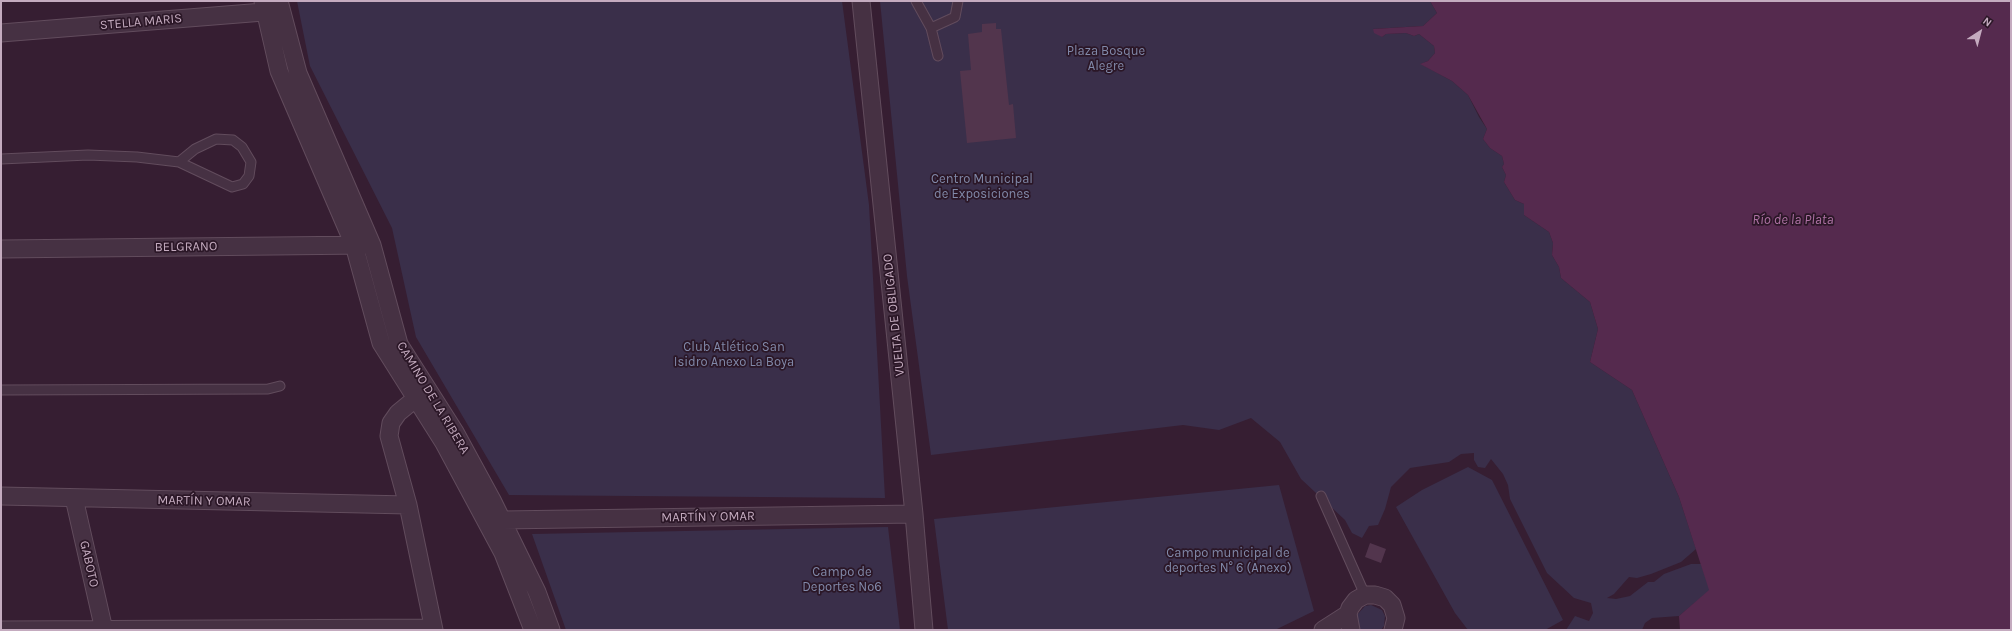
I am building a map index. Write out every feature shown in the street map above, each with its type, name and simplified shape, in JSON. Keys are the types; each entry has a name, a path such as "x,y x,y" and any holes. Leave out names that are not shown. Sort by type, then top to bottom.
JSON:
{"street":[{"name":"VUELTA DE OBLIGADO","path":"861,1 914,514 924,630"},
{"name":"STELLA MARIS","path":"1,34 272,6"},
{"name":"CAMINO DE LA RIBERA","path":"272,6 298,72 372,245 399,344 455,432 502,520 537,592 551,630"},
{"name":"CAMINO DE LA RIBERA","path":"272,6 279,71 354,245 381,343 444,443 503,553 533,630"},
{"name":"BELGRANO","path":"1,250 372,245"},
{"name":"CAMINO DE LA RIBERA","path":"415,398 398,413 391,423 389,436 408,505 433,629"},
{"name":"MARTÍN Y OMAR","path":"1,496 408,505"},
{"name":"GABOTO","path":"74,498 104,629"},
{"name":"MARTÍN Y OMAR","path":"502,520 914,514"},
{"path":"1323,630 1350,622 1350,608 1356,600 1365,595 1375,595 1384,598 1392,605 1396,618 1393,630"},
{"path":"1,630 433,629"}],"lane":[{"path":"916,1 931,28 938,56"},
{"path":"931,28 955,17 958,1"},
{"path":"1,159 88,155 137,157 179,162 232,187 243,184 249,176 251,162 242,147 233,140 216,139 196,149 179,162"},
{"path":"1,390 268,389 280,386"},
{"path":"1321,496 1365,595"}],"green space":[{"name":"Club Atlético San Isidro Anexo La Boya","path":"297,1 842,1 869,205 885,498 509,495 416,337 392,228 310,66"},
{"path":"880,1 1430,1 1437,13 1423,26 1373,29 1382,37 1386,34 1406,33 1414,36 1419,34 1434,46 1435,53 1428,61 1421,64 1452,81 1468,95 1487,129 1483,139 1490,148 1502,156 1504,164 1502,167 1506,175 1504,182 1515,200 1524,204 1524,215 1549,232 1553,243 1552,255 1559,267 1561,278 1590,302 1598,329 1590,362 1632,390 1679,497 1696,549 1681,562 1651,574 1637,578 1629,577 1614,594 1607,598 1616,599 1630,596 1648,582 1654,582 1664,574 1691,564 1701,564 1710,590 1679,616 1652,618 1645,623 1642,630 1566,630 1575,616 1589,621 1593,613 1591,603 1574,598 1547,573 1510,499 1508,485 1503,474 1491,459 1485,468 1478,467 1474,460 1474,453 1461,454 1449,462 1410,468 1391,487 1385,509 1378,525 1369,526 1362,538 1352,533 1345,520 1301,479 1280,442 1251,418 1219,430 1183,425 931,455 907,276"},
{"path":"1468,467 1492,480 1563,620 1545,630 1468,630 1455,613 1396,507 1422,490"},
{"name":"Campo municipal de deportes N° 6 (Anexo)","path":"1279,485 1314,611 1275,630 948,630 934,519"},
{"name":"Campo de Deportes Nº6","path":"888,527 900,630 566,630 532,534"},
{"path":"1371,605 1382,610 1385,616 1384,626 1381,630 1361,630 1358,626 1357,615 1365,606"}],"water":[{"name":"Río de la Plata","path":"1430,1 2011,1 2011,630 1680,630 1679,616 1709,590 1679,497 1632,390 1590,362 1598,329 1590,302 1561,278 1559,267 1552,255 1553,243 1549,232 1524,215 1524,204 1515,200 1504,182 1506,175 1502,167 1504,164 1502,156 1490,148 1483,139 1487,129 1468,95 1452,81 1420,64 1428,61 1435,53 1434,46 1419,34 1414,36 1406,33 1386,34 1382,37 1374,33 1373,29 1423,26 1437,13"}],"building":[{"path":"996,23 996,29 1001,29 1009,105 1013,104 1016,138 967,143 960,71 971,70 968,34 982,32 982,24"},
{"path":"1370,543 1386,549 1381,563 1365,557"}],"park label":[{"name":"Plaza Bosque Alegre","path":"1106,58"},
{"name":"Centro Municipal de Exposiciones","path":"982,186"}]}
